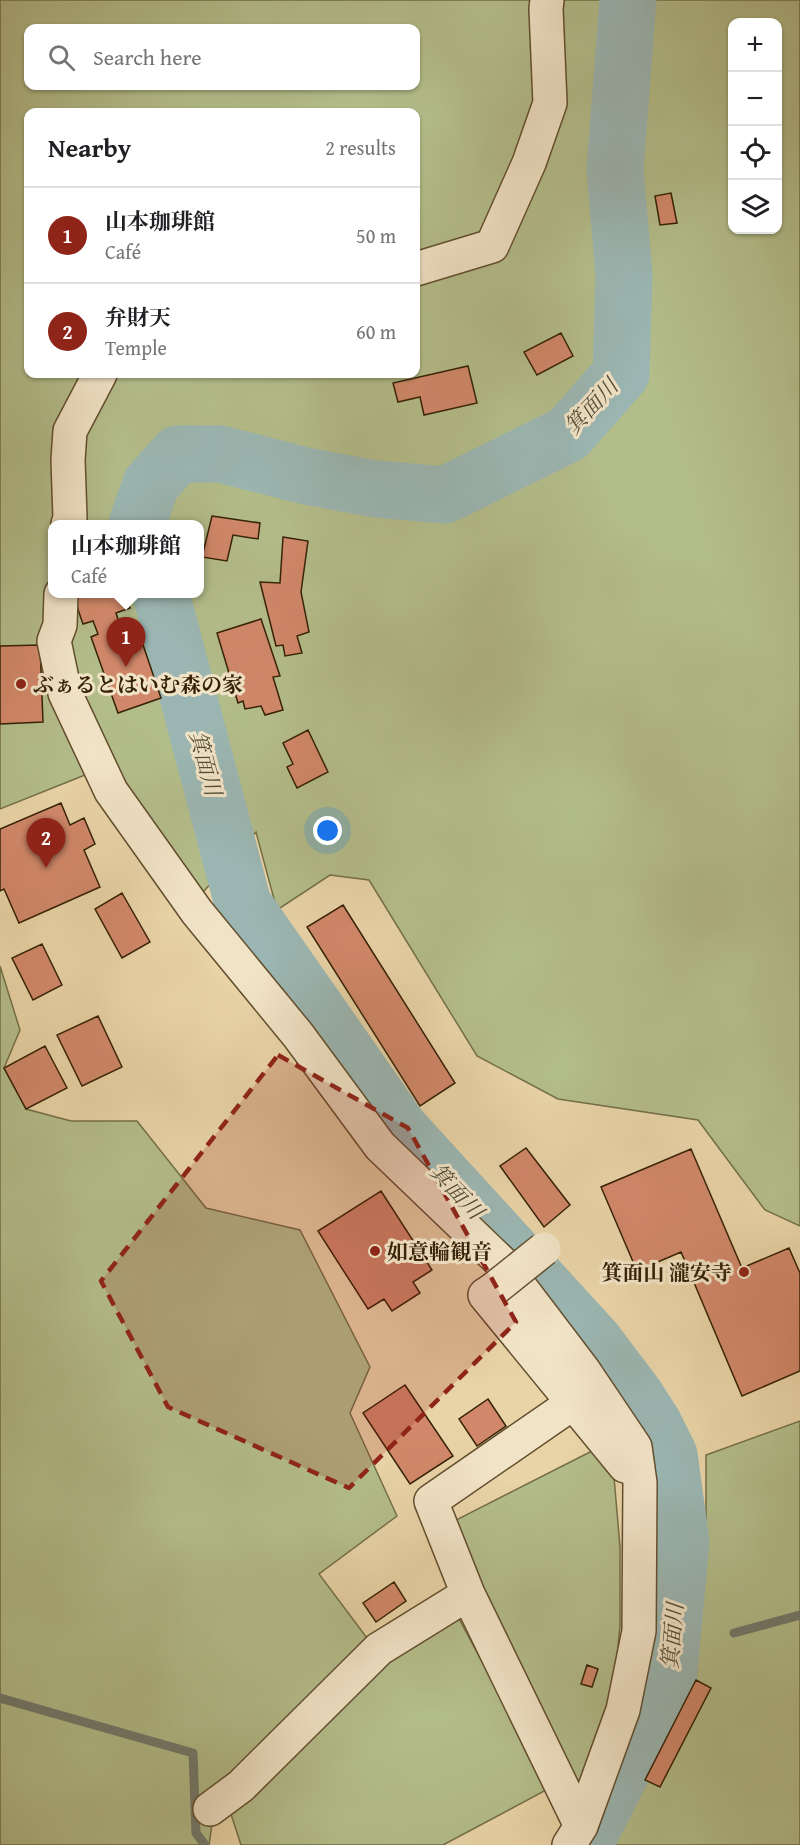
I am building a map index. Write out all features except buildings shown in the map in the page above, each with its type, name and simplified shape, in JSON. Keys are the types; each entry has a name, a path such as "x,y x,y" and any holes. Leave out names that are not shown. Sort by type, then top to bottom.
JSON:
{"street":[{"path":"420,268 492,246 529,163 550,103 547,0"},
{"path":"69,520 68,459 70,431 98,378"},
{"path":"61,598 60,625 54,641 65,693 111,791 197,912 298,1035 380,1146 502,1263 584,1371 635,1447 640,1483 639,1631 623,1710 575,1836"},
{"path":"544,1249 485,1295 640,1483"},
{"path":"573,1403 431,1501 468,1594 575,1836"},
{"path":"210,1809 241,1786 379,1649 468,1594"}],"highlighted area":[{"path":"278,1055 408,1128 516,1322 349,1488 168,1407 101,1281"}],"green space":[{"path":"0,0 800,0 800,1226 765,1210 698,1120 558,1099 477,1056 369,880 330,875 277,910 256,832 182,916 85,775 0,809"},
{"path":"0,966 20,1030 4,1068 26,1109 71,1121 137,1121 206,1208 300,1230 370,1367 350,1413 397,1516 319,1574 370,1642 214,1810 209,1845 0,1845"},
{"path":"800,1421 800,1845 610,1845 696,1680 706,1543 706,1455"},
{"path":"592,1451 614,1477 620,1547 620,1626 614,1686 578,1790 495,1621 456,1520"},
{"path":"457,1615 550,1788 443,1845 241,1845 228,1805 387,1654"}],"waterway":[{"name":"箕面川","path":"138,520 151,484 178,454 220,454 306,476 376,489 445,495 568,434 621,374 624,275 615,169 628,0"},
{"name":"箕面川","path":"162,598 243,904 400,1129 594,1341 637,1398 669,1455 681,1542 668,1681 584,1845"},
{"path":"734,1633 800,1615"},
{"path":"0,1698 193,1753 196,1833 205,1845"}],"place":[{"name":"山本珈琲館","path":"126,667"},
{"name":"ぶぁるとはいむ森の家","path":"21,684"},
{"name":"弁財天","path":"46,868"},
{"name":"如意輪観音","path":"375,1251"},
{"name":"箕面山 瀧安寺","path":"744,1272"}]}
